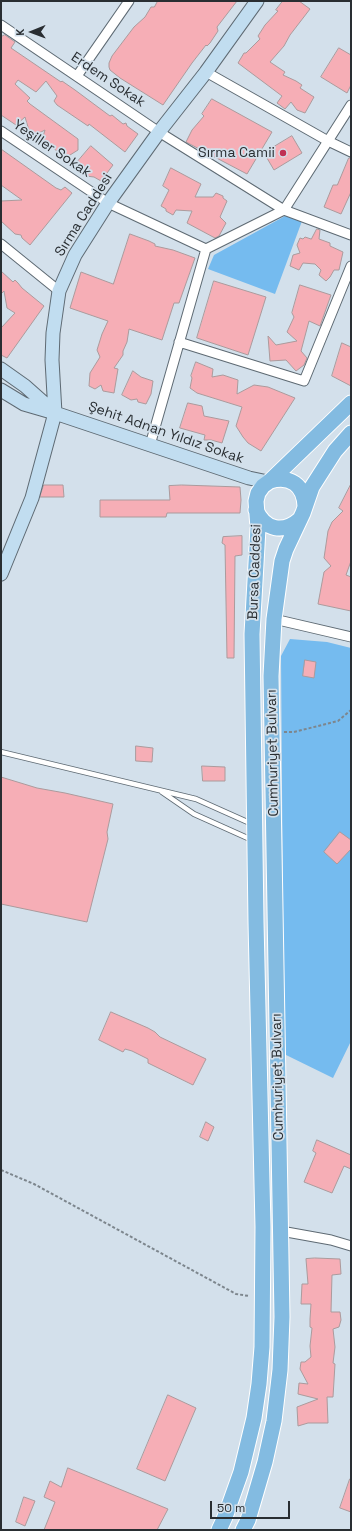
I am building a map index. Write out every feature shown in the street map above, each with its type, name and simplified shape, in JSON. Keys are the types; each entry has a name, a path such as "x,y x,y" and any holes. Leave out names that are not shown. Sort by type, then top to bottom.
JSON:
{"main road":[{"name":"Bursa Caddesi","path":"252,634 258,528 256,501 258,493 263,486 269,482 351,403"},
{"name":"Bursa Caddesi","path":"274,619 282,561 286,549 312,487 335,451 351,433"},
{"path":"269,482 277,479 284,479 292,481 298,486 302,492 302,513"},
{"name":"Bursa Caddesi","path":"256,510 260,518 265,523 280,529 287,528 294,524 302,513"},
{"name":"Cumhuriyet Bulvarı","path":"243,1530 248,1520 265,1462 274,1421 280,1370 282,1317 271,676 274,619"},
{"name":"Cumhuriyet Bulvarı","path":"219,1530 241,1472 254,1418 262,1347 263,1219 252,634"}],"street":[{"path":"77,76 129,1"},
{"name":"Sırma Caddesi","path":"1,574 32,498 55,413 52,360 53,333 59,291 75,255 108,203 257,1"},
{"name":"Erdem Sokak","path":"1,25 159,132 284,210 351,235"},
{"path":"206,72 328,142 351,152"},
{"path":"150,445 206,248 284,210 351,105"},
{"name":"Yeşiller Sokak","path":"1,131 108,203 206,248"},
{"path":"1,244 59,291"},
{"path":"179,342 304,381 351,266"},
{"path":"1,369 25,386 55,413"},
{"name":"Şehit Adnan Yıldız Sokak","path":"1,390 24,404 249,478 269,482"},
{"path":"274,619 351,637"},
{"path":"281,1231 331,1240 351,1246"}],"lane":[{"path":"1,752 196,799 255,825"},
{"path":"159,789 194,814 255,842"}],"path":[{"path":"273,732 294,732 338,721 351,710"},
{"path":"1,1170 34,1184 236,1294 262,1297"}],"shaded area":[{"path":"285,216 302,221 275,294 208,269 214,255"},
{"path":"290,639 327,642 351,648 351,1041 333,1078 284,1054 281,656"}],"building":[{"path":"158,1 237,1 217,27 218,31 210,43 207,46 206,45 192,63 163,105 120,78 110,70 109,67 112,56 134,27 145,17 151,7 154,7"},
{"path":"283,1 299,1 310,9 290,35 284,46 270,62 285,72 283,75 302,85 300,88 314,97 305,113 297,110 291,102 285,109 277,103 282,96 238,63 244,53 246,53 260,39 258,36 265,25 278,11 276,10"},
{"path":"5,35 15,42 11,48 61,82 62,81 110,116 112,115 123,124 126,123 127,126 138,134 125,152 89,124 88,126 57,105 54,101 57,96 46,81 36,92 18,80 15,84 30,98 27,101 30,104 78,139 78,150 62,160 61,154 42,140 45,130 31,137 25,117 16,125 1,115 1,37"},
{"path":"339,48 351,55 351,85 347,93 321,77"},
{"path":"212,99 272,132 247,174 186,142 192,130 204,116 202,114"},
{"name":"Sırma Camii","path":"292,136 302,153 274,170 264,153"},
{"path":"91,146 113,165 101,181 94,177 86,176 87,172 78,166 78,161"},
{"path":"1,149 56,188 61,190 65,187 72,193 30,245 22,238 21,235 15,234 1,221 1,201 22,200 1,185"},
{"path":"349,158 351,158 351,192 341,214 324,207 333,185 337,185"},
{"path":"171,168 201,184 195,197 213,197 216,193 223,196 223,198 227,201 220,217 226,223 219,236 215,238 187,223 192,211 176,210 173,215 161,206 169,190 163,186"},
{"path":"317,229 320,230 319,239 330,243 330,246 343,252 339,270 334,270 326,281 319,275 321,270 315,264 303,263 299,270 290,266 293,255 300,253 297,245 300,238 303,239 305,237 311,239"},
{"path":"130,234 149,241 155,244 155,246 173,250 195,258 179,303 174,303 162,340 129,329 123,355 114,368 118,369 114,393 103,391 101,385 95,389 89,386 90,373 100,357 97,350 108,321 70,308 81,272 113,284"},
{"path":"1,271 13,282 15,280 22,288 44,306 7,358 1,355 1,328 15,313 7,308 4,291 1,294"},
{"path":"214,281 266,297 248,355 197,338"},
{"path":"300,285 331,295 320,326 309,321 301,351 307,358 304,365 296,371 286,360 270,361 268,336 276,345 297,341 287,332 294,317 292,313"},
{"path":"342,343 351,347 351,386 332,376"},
{"path":"196,362 213,369 212,377 223,375 238,380 237,394 254,385 268,387 295,398 261,451 248,443 236,426 242,407 197,393 190,388 191,376"},
{"path":"133,371 141,377 153,381 151,394 146,404 138,402 137,399 131,400 122,395"},
{"path":"188,403 202,406 204,416 229,421 222,443 204,440 205,435 180,428"},
{"path":"351,484 351,561 346,575 351,577 351,611 318,604 324,572 331,566 324,558 328,531 332,522 343,511 339,508"},
{"path":"44,485 63,485 64,497 40,497"},
{"path":"169,486 240,487 240,513 167,513 166,517 100,517 100,500 170,500"},
{"path":"242,536 242,555 235,556 234,658 227,658 225,545 222,543 223,537"},
{"path":"305,660 316,662 314,678 303,676"},
{"path":"136,746 153,748 152,762 136,761"},
{"path":"202,766 225,767 225,781 203,781"},
{"path":"1,777 37,788 113,804 107,832 108,839 87,922 1,904"},
{"path":"340,832 351,840 351,849 337,864 324,852"},
{"path":"111,1012 148,1028 160,1037 206,1059 193,1085 148,1063 148,1059 132,1051 125,1049 123,1052 99,1040"},
{"path":"206,1122 214,1127 208,1141 200,1137"},
{"path":"317,1140 351,1155 351,1169 344,1166 332,1193 304,1182 316,1153 313,1151"},
{"path":"306,1259 340,1259 341,1274 332,1275 331,1312 340,1312 341,1320 339,1327 333,1329 335,1347 333,1363 335,1364 333,1397 327,1397 328,1423 308,1423 298,1426 297,1407 318,1399 298,1394 299,1383 308,1384 300,1369 301,1362 305,1362 311,1357 311,1304 301,1304 302,1284 308,1284"},
{"path":"168,1395 196,1408 165,1481 137,1469"},
{"path":"68,1468 168,1509 157,1530 44,1530 55,1502 44,1497 50,1481 61,1487"},
{"path":"351,1479 351,1512 340,1508"},
{"path":"24,1497 35,1501 25,1526 16,1522"}],"place":[{"name":"Sırma Camii","path":"283,153"}]}
